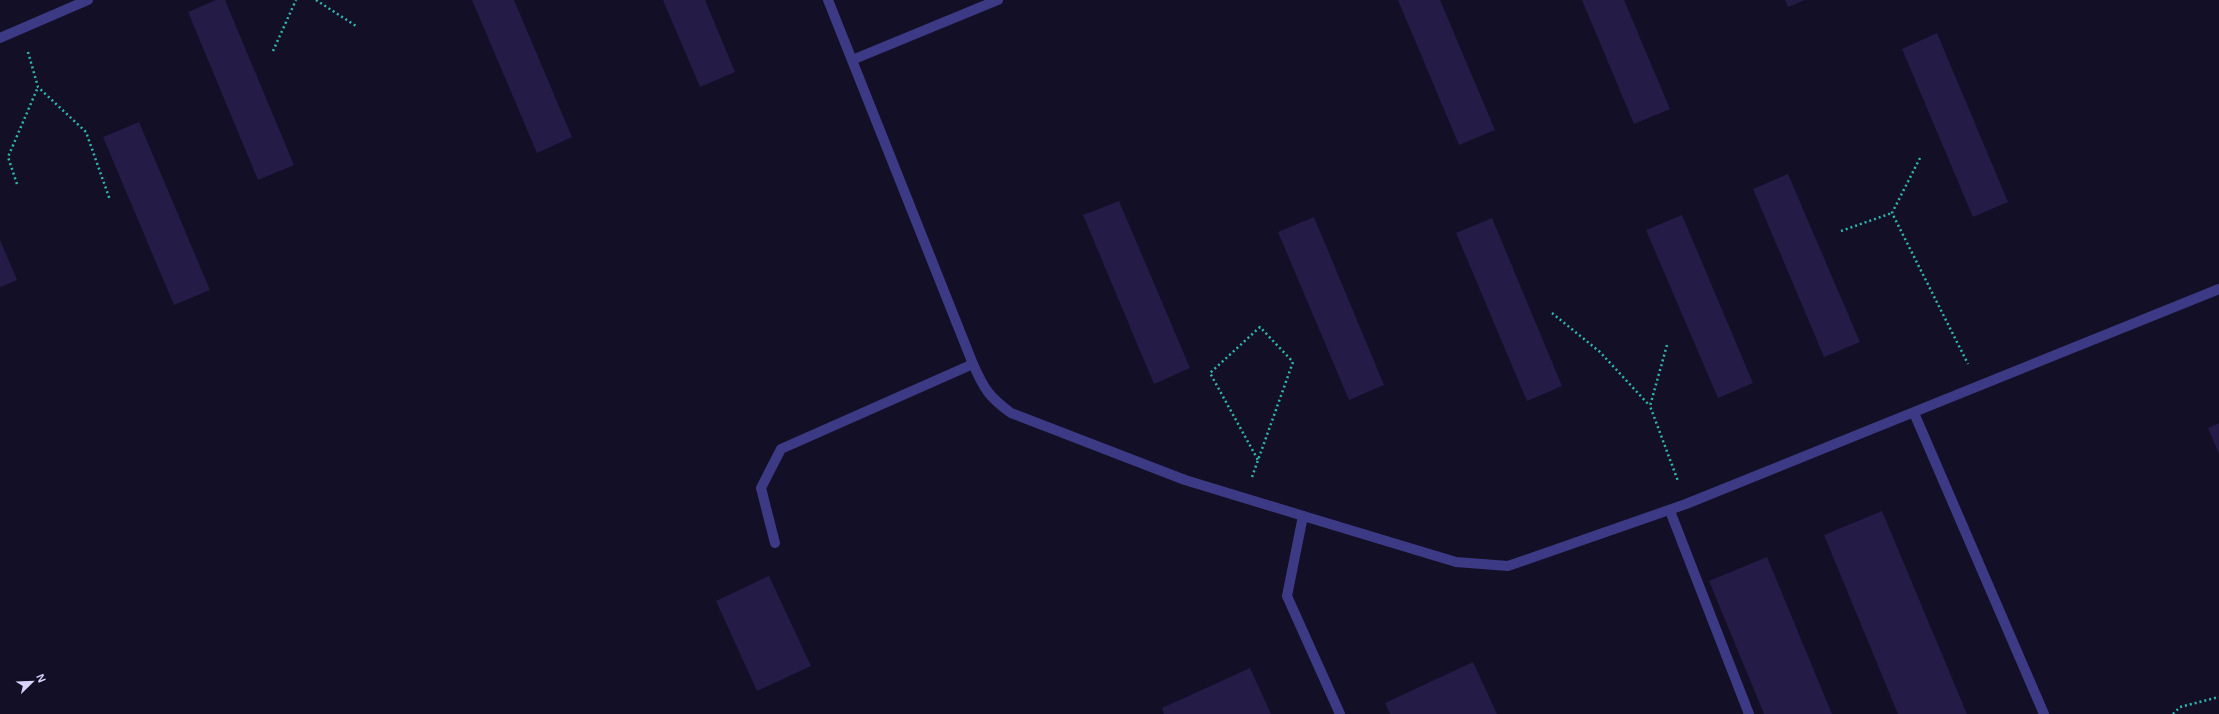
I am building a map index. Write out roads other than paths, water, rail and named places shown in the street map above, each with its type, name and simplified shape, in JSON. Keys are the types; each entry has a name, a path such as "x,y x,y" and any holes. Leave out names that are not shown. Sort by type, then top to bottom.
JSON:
{"street":[{"path":"0,38 88,0"},
{"path":"828,0 973,364 981,383 992,398 1011,413 1185,480 1456,562 1508,566 1670,510 2219,289"},
{"path":"852,60 998,0"},
{"path":"774,543 761,488 781,449 973,364"},
{"path":"1914,412 2044,714"},
{"path":"1670,510 1749,714"},
{"path":"1303,516 1287,596 1340,714"}]}
